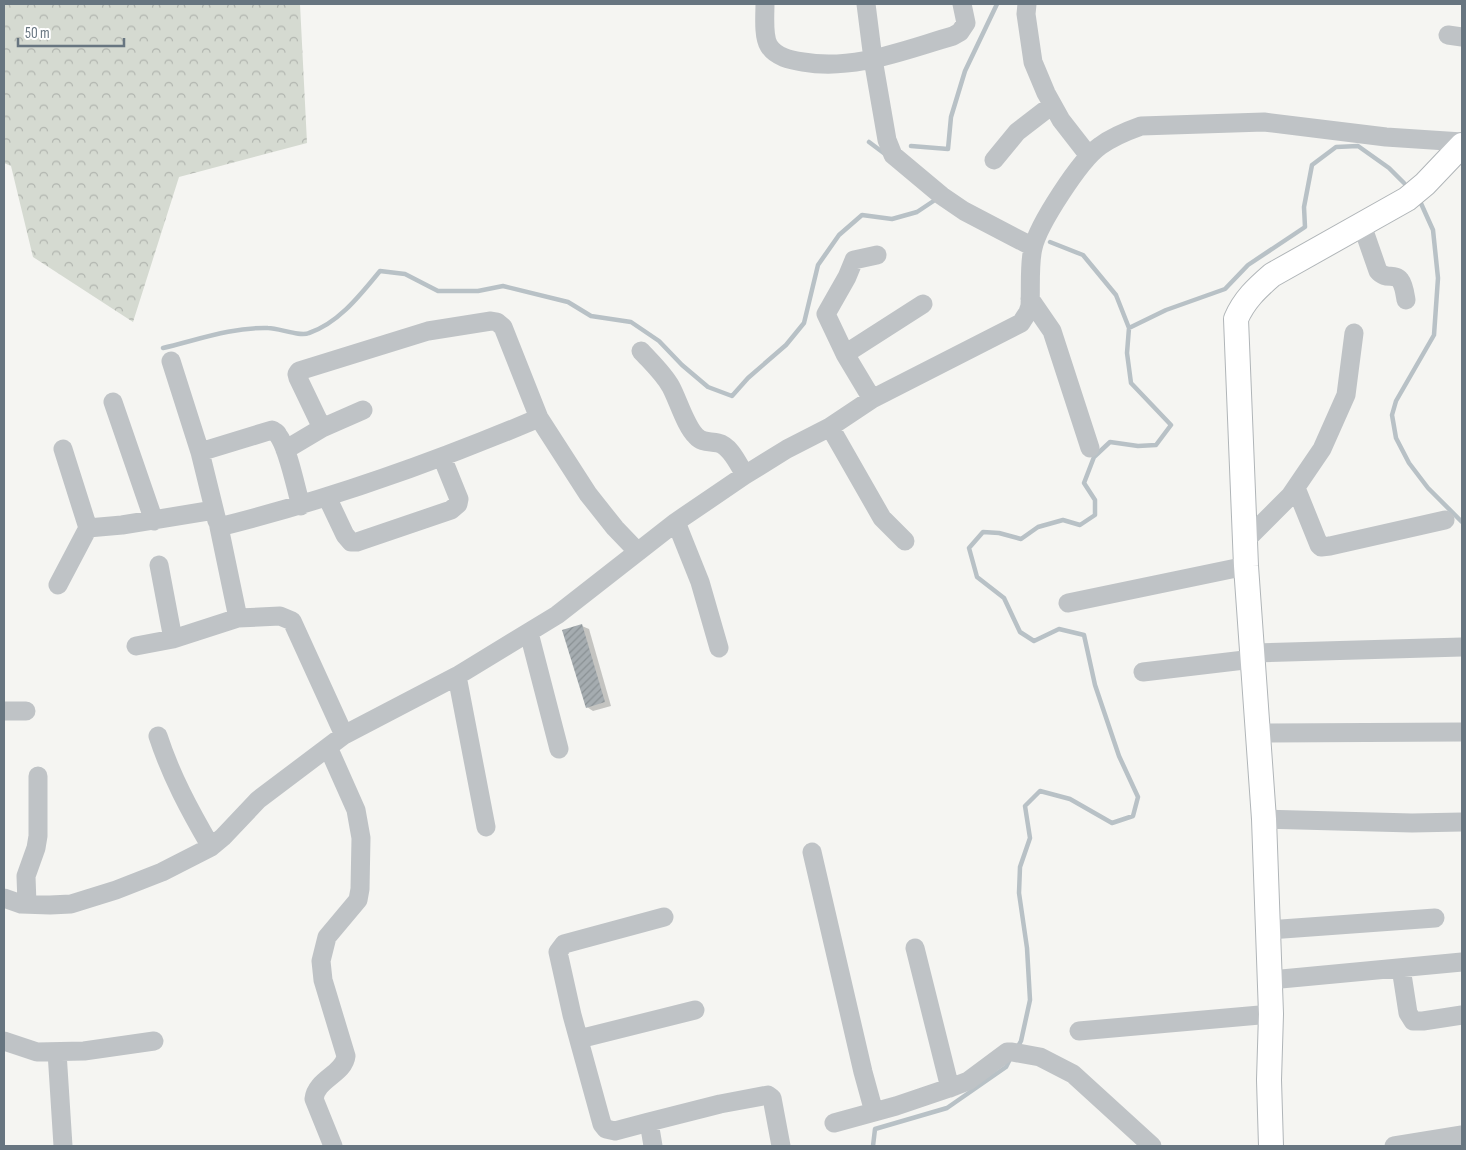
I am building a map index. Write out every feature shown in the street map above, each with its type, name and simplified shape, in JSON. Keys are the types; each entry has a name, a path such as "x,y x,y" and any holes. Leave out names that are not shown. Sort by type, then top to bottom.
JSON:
{"main road":[{"path":"1270,1146 1271,1014 1264,819 1246,566 1236,319 1241,308 1254,291 1272,275 1407,199 1424,184 1462,143"}],"street":[{"path":"765,4 768,43 775,52 789,60 817,65 844,65 873,59 953,36 960,32 966,22 962,4"},
{"path":"866,4 887,140 893,155 942,196 964,211 1033,247"},
{"path":"1027,4 1026,14 1034,62 1052,105 1061,120 1089,156"},
{"path":"994,160 1017,132 1052,105"},
{"path":"4,898 27,904 72,904 116,890 162,872 211,847 258,800 344,735 457,676 557,615 676,522 745,475 787,449 830,426 872,399 1020,323 1028,312 1033,247 1056,199 1089,156 1100,146 1125,132 1141,126 1264,122 1386,137 1462,143"},
{"path":"1362,224 1378,271 1384,276 1397,278 1402,281 1406,300"},
{"path":"872,399 845,354 827,319 826,312 847,277 854,260 877,255"},
{"path":"1030,299 1052,331 1090,448"},
{"path":"845,354 923,304"},
{"path":"322,428 298,378 297,374 299,371 428,331 491,321 497,322 503,327 539,418 588,494 615,528 638,552"},
{"path":"1245,541 1296,488 1322,449 1344,402 1354,333"},
{"path":"641,352 661,373 671,387 694,435 702,441 719,443 724,446 732,453 745,475"},
{"path":"171,361 200,452 238,618"},
{"path":"113,402 154,520"},
{"path":"285,450 322,428 364,410"},
{"path":"88,528 154,520 216,519 301,506 468,448 539,418"},
{"path":"830,426 882,518 904,541"},
{"path":"200,452 272,430 278,434 285,450 301,506"},
{"path":"58,585 88,528 63,448"},
{"path":"327,497 345,534 351,542 357,542 451,510 458,504 459,498 442,457"},
{"path":"1296,488 1321,547 1444,520"},
{"path":"676,522 700,582 719,648"},
{"path":"159,564 173,640"},
{"path":"1068,604 1246,566"},
{"path":"136,646 173,640 238,618 280,616 292,621 344,735"},
{"path":"529,632 559,749"},
{"path":"1143,672 1253,656 1462,647"},
{"path":"457,676 486,827"},
{"path":"4,711 26,711"},
{"path":"1259,733 1462,732"},
{"path":"158,736 167,764 211,847"},
{"path":"328,747 356,810 362,838 358,900 327,937 321,961 323,980 346,1056 344,1063 318,1087 314,1094 314,1100 332,1146"},
{"path":"27,904 26,876 36,848 38,836 38,776"},
{"path":"1264,819 1412,823 1462,822"},
{"path":"812,852 862,1072 874,1112"},
{"path":"664,917 564,944 559,949 578,1038 604,1127 610,1131 615,1131 768,1094 772,1098 781,1146"},
{"path":"1268,930 1435,918"},
{"path":"915,948 950,1088"},
{"path":"1270,980 1462,962"},
{"path":"1401,968 1408,1013 1413,1021 1462,1015"},
{"path":"578,1038 695,1010"},
{"path":"1079,1031 1271,1014"},
{"path":"4,1041 37,1052 84,1052 154,1042"},
{"path":"57,1052 63,1146"},
{"path":"834,1123 968,1081 1007,1052 1040,1058 1073,1074 1152,1146"},
{"path":"649,1122 653,1146"},
{"path":"1394,1146 1462,1134"}],"green space":[{"path":"4,4 300,4 307,143 179,177 133,322 33,257 11,166 4,163"}],"building":[{"path":"582,624 605,702 586,708 562,630"}],"waterway":[{"path":"911,146 948,149 951,117 965,71 997,4"},
{"path":"869,142 885,154"},
{"path":"1129,328 1166,310 1225,289 1248,265 1305,227 1304,207 1312,165 1336,147 1358,146 1389,168 1404,183"},
{"path":"163,348 215,335 255,328 273,328 300,334 309,333 340,315 380,271 405,274 438,291 478,291 503,286 568,302 591,316 631,322 659,341 682,365 708,387 732,396 748,378 786,345 804,323 818,265 839,235 862,215 892,219 917,212 938,198"},
{"path":"1419,199 1433,230 1438,278 1434,335 1396,401 1392,415 1396,438 1409,463 1428,488 1462,522"},
{"path":"1017,1048 1021,1041 1030,1000 1027,948 1019,893 1020,867 1030,838 1025,806 1040,791 1070,799 1112,823 1133,816 1138,797 1119,756 1095,685 1084,635 1059,629 1034,641 1020,632 1004,598 977,577 969,548 983,532 999,533 1021,539 1038,527 1063,520 1080,525 1095,515 1095,500 1084,483 1094,457 1110,442 1138,446 1156,445 1171,425 1131,383 1127,353 1129,328 1116,295 1083,255 1050,242"},
{"path":"873,1146 875,1129 947,1108 1006,1067 1010,1059"}]}
